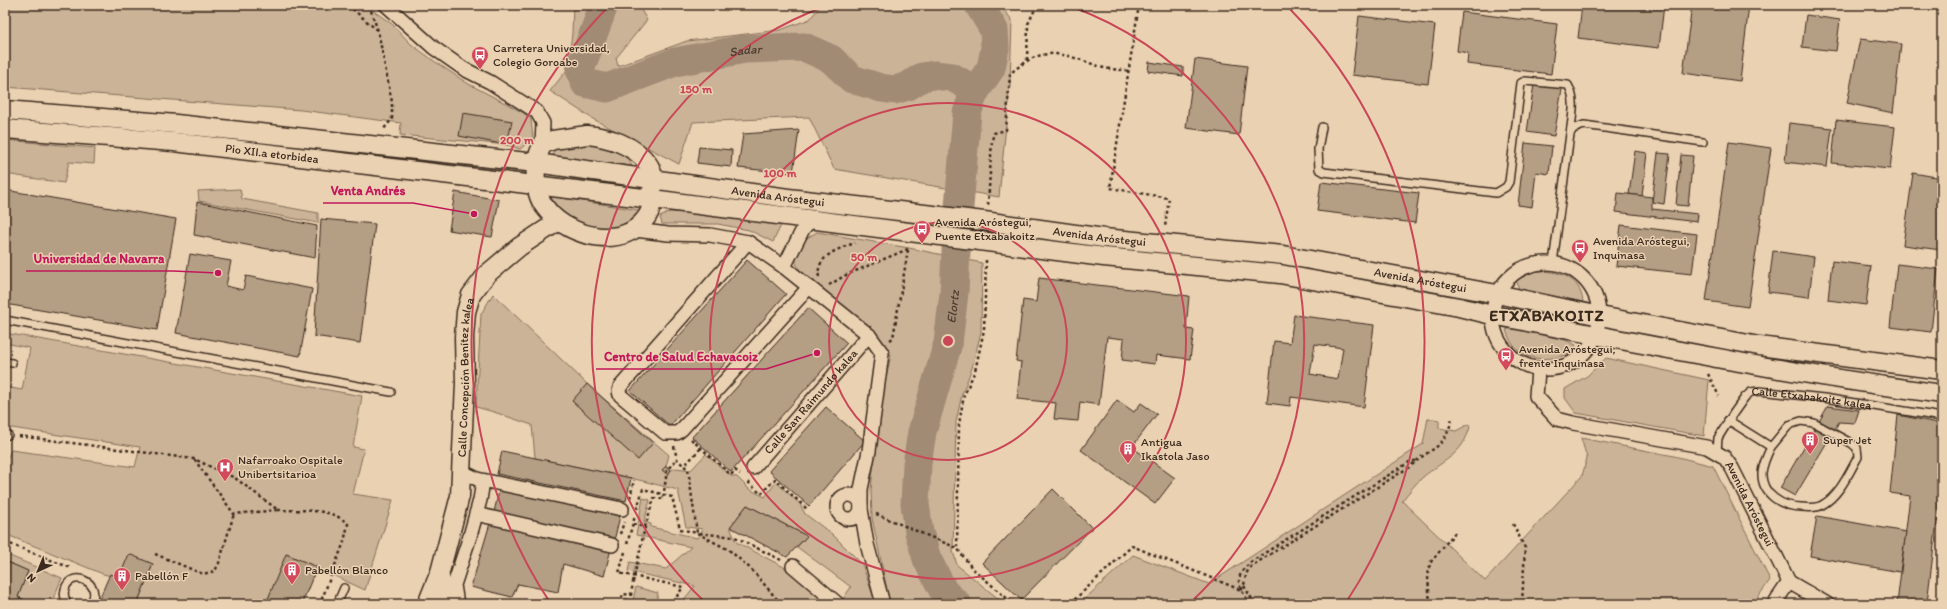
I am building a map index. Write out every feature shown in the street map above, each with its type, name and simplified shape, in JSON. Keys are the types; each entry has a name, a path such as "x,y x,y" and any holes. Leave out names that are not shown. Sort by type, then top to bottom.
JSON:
{"main road":[{"name":"Pio XII.a etorbidea","path":"5,110 176,124 536,163"},
{"name":"Pio XII.a etorbidea","path":"5,129 174,142 501,181 537,187"},
{"path":"587,135 606,137 636,152 649,165 653,180 652,200 649,214 635,230 619,235 599,238 576,232 557,222 545,208 537,187 536,163 542,145 564,137 587,135"},
{"name":"Avenida Aróstegui","path":"536,163 653,180 909,213 984,221 1104,238 1283,255 1497,294 1600,316 1759,346 1942,370"},
{"name":"Avenida Aróstegui","path":"537,187 652,200 1104,258 1280,274 1459,306 1492,315 1748,365 1866,384 1942,394"},
{"name":"Calle Concepción Benítez kalea","path":"427,604 440,572 460,496 465,383 464,337 466,312 471,295 486,274 519,248 557,222"},
{"name":"Calle Concepción Benítez kalea","path":"440,572 442,604"}],"street":[{"path":"386,5 434,48 464,69 490,82 537,112 543,123 542,145"},
{"name":"Avenida Aróstegui","path":"784,267 803,229 810,221"},
{"path":"635,230 668,234 710,235 748,242 784,267 815,284 869,335 882,353 869,451 861,489 861,508 858,515 847,519"},
{"path":"748,242 704,288 618,385 620,395 665,433 677,433 682,429 815,284"},
{"path":"1539,263 1552,263 1568,268 1584,279 1596,298 1600,316 1596,335 1582,357 1558,369 1538,370 1522,366 1508,355 1496,337 1492,315 1497,294 1504,283 1513,274 1525,267 1539,263"},
{"name":"Calle San Raimundo kalea","path":"753,468 869,335"},
{"name":"Avenida Aróstegui","path":"1538,370 1536,396 1557,418 1573,423 1707,447 1724,457 1732,468 1789,582"},
{"path":"461,471 483,481 625,506"},
{"path":"864,474 840,498 837,509 840,516 847,519 867,544"},
{"path":"457,604 454,585 476,514 483,481"},
{"path":"840,498 844,496 852,496 859,500 867,544 883,604"},
{"path":"476,514 612,545"},
{"path":"793,566 838,604"},
{"path":"1774,604 1789,582 1827,604"}],"lane":[{"path":"1322,127 1318,149 1319,169 1324,172 1496,193 1506,187 1509,182 1521,83 1525,81 1568,85 1573,93 1574,100 1552,263"},
{"path":"1570,134 1574,129 1584,125 1703,142"},
{"path":"5,320 390,392"},
{"name":"Calle Etxabakoitz kalea","path":"1716,451 1718,438 1728,420 1745,397 1751,392 1759,391 1824,398 1942,417"},
{"path":"1728,420 1771,447"},
{"path":"1801,421 1814,423 1851,443 1857,448 1858,457 1831,498 1821,506 1797,507 1778,502 1764,486 1762,474 1764,462 1771,447 1789,425 1801,421"},
{"path":"68,604 64,596 66,586 70,582 80,579 89,582 94,590 93,600 90,604"},
{"path":"337,604 344,588"}],"path":[{"path":"348,5 378,31"},
{"path":"369,5 378,31 392,102 392,119 387,127"},
{"path":"1028,61 1028,24 1037,5"},
{"path":"1139,5 1110,188 1169,198 1165,228"},
{"path":"988,200 992,140 994,133 1006,130 1010,74 1028,61 1056,53 1080,58 1100,67 1129,71"},
{"path":"815,284 825,258 835,250 856,242"},
{"path":"823,289 846,275 908,249 893,338 889,340"},
{"path":"957,548 959,424 964,395 975,371 984,330 986,260"},
{"path":"1706,370 1719,396"},
{"path":"1241,590 1244,586 1247,570 1253,565 1411,466 1433,450 1449,433 1452,418"},
{"path":"7,434 194,459 235,478 278,510"},
{"path":"697,533 688,469 684,466 701,448"},
{"path":"194,459 234,514"},
{"path":"620,604 623,594 631,595 645,527 654,498 663,499 667,470 677,459"},
{"path":"1250,604 1241,590 1239,582 1241,571 1252,561 1411,461 1416,461"},
{"path":"625,506 634,480"},
{"path":"640,497 643,489 672,497 680,529 697,533 735,537 793,566"},
{"path":"234,514 278,510 323,512 341,517 348,524 342,548 320,604"},
{"path":"155,554 204,574 215,571 219,563 234,514"},
{"path":"875,514 957,548 972,568 1010,600 1016,603 1074,600 1132,546 1241,590"},
{"path":"633,524 645,527"},
{"path":"1514,524 1525,548 1522,604"},
{"path":"1430,604 1428,577 1430,563 1457,530"},
{"path":"697,533 729,550 752,570 781,604"},
{"path":"5,542 72,568"},
{"path":"627,575 683,587 672,604"},
{"path":"1244,586 1255,604"}],"shaded area":[{"path":"5,5 365,5 392,24 411,44 434,61 467,83 522,112 531,119 533,139 520,149 507,145 400,135 401,123 301,110 5,87"},
{"path":"573,5 638,5 647,20 616,58 618,66 687,41 780,30 810,19 821,5 1000,5 1012,20 1010,84 999,197 834,169 809,117 693,122 679,164 593,119 550,91 567,70 572,34"},
{"path":"5,119 277,141 527,173 527,179 5,124"},
{"path":"5,140 95,148 94,164 69,162 64,183 5,174"},
{"path":"579,141 602,145 616,150 627,159 632,166 552,157 554,150 560,145"},
{"path":"240,189 242,199 318,213 318,223 199,201 198,191"},
{"path":"550,196 639,210 637,217 620,227 605,230 595,229 577,223 555,204"},
{"path":"670,212 785,217 773,242 749,230 718,224 662,224 660,217"},
{"path":"817,232 909,248 982,263 981,332 972,368 962,394 956,422 953,551 957,565 1005,604 890,604 872,518 871,489 879,411 891,355 883,345 800,272 796,263 796,251 807,238"},
{"path":"1536,271 1553,272 1567,277 1578,286 1583,302 1519,289 1516,280"},
{"path":"493,294 587,384 669,455 666,466 671,470 676,468 691,470 706,454 731,476 737,477 749,489 765,497 776,482 800,504 805,514 832,534 862,564 876,604 843,604 841,602 851,587 797,547 807,536 747,505 730,527 736,542 782,566 810,584 830,604 680,604 695,586 628,571 630,562 666,569 691,547 636,535 643,498 650,500 644,522 651,524 651,527 697,538 703,529 686,527 678,490 631,478 535,458 532,425 476,407 481,314"},
{"path":"1511,328 1565,340 1576,345 1570,354 1560,357 1541,359 1532,357 1516,349 1506,330"},
{"name":"Nafarroako Ospitale Unibertsitarioa","path":"5,333 362,396 353,447 364,449 353,494 393,500 365,590 287,554 266,604 137,604 153,564 119,578 103,574 5,534 5,464 11,450 135,467 140,447 5,427 5,387 22,390 30,348 5,343"},
{"path":"1606,358 1709,380 1704,436 1576,413 1565,398 1565,389 1587,376"},
{"path":"1428,418 1439,420 1439,428 1456,431 1469,424 1470,427 1467,437 1457,451 1423,477 1402,501 1485,581 1582,476 1587,458 1581,438 1674,456 1713,466 1770,580 1753,604 1079,604 1133,555 1209,584 1423,444"},
{"path":"5,554 62,578 51,604 26,604 27,601 18,597 28,571 5,561"},
{"path":"636,587 658,593 656,604 624,604 625,598 633,600"}],"building":[{"path":"1582,5 1664,5 1659,48 1578,38"},
{"path":"1692,5 1749,5 1740,81 1683,73"},
{"path":"1462,12 1557,24 1551,74 1467,64 1468,53 1457,51"},
{"path":"1806,15 1840,20 1836,51 1802,47"},
{"path":"1359,16 1435,25 1428,84 1352,75"},
{"path":"1860,39 1901,44 1893,113 1847,103"},
{"path":"1195,59 1247,66 1239,135 1186,128"},
{"path":"1149,62 1183,67 1183,76 1148,71"},
{"path":"1534,84 1562,89 1554,136 1527,132"},
{"path":"463,113 512,121 507,145 459,136"},
{"path":"1836,120 1895,127 1890,169 1832,163"},
{"path":"1789,123 1832,128 1827,167 1785,162"},
{"path":"799,130 793,173 738,168 743,134"},
{"path":"1729,142 1771,148 1748,307 1706,301"},
{"path":"1525,143 1552,146 1549,174 1536,172 1532,207 1518,205"},
{"path":"699,147 732,150 731,167 697,163"},
{"path":"1635,151 1647,153 1642,196 1629,194"},
{"path":"1658,153 1670,154 1664,204 1652,202"},
{"path":"1681,155 1693,156 1688,206 1676,205"},
{"path":"1913,173 1942,178 1941,250 1903,245"},
{"path":"1321,182 1419,193 1415,223 1317,211"},
{"path":"5,190 176,219 157,330 5,304"},
{"path":"455,192 499,200 492,237 449,230"},
{"path":"1618,193 1652,197 1652,209 1698,214 1697,222 1616,212"},
{"path":"197,202 317,226 315,258 194,235"},
{"path":"321,219 375,224 360,343 314,336"},
{"path":"1621,225 1697,234 1692,274 1616,266"},
{"path":"1773,251 1814,257 1809,297 1768,292"},
{"path":"190,254 231,261 226,286 243,290 246,276 312,289 300,356 176,333"},
{"path":"747,260 786,294 670,426 630,391"},
{"path":"1832,261 1871,266 1866,305 1828,300"},
{"path":"1897,264 1938,269 1931,332 1890,327"},
{"path":"1039,278 1189,296 1186,329 1194,330 1190,359 1156,355 1155,364 1122,360 1124,339 1107,337 1099,405 1080,402 1078,421 1054,419 1056,403 1017,399 1021,362 1016,361 1023,300 1036,302"},
{"path":"808,308 847,343 731,472 692,437"},
{"path":"1294,315 1374,325 1364,407 1291,397 1290,406 1267,403 1274,341 1290,343","holes":["1315,344 1343,348 1338,379 1310,374"]},
{"path":"587,384 653,443 638,460 572,401"},
{"name":"Antigua Ikastola Jaso","path":"1117,400 1134,412 1141,403 1157,414 1132,447 1175,478 1155,504 1081,450"},
{"name":"Super Jet","path":"1828,406 1859,410 1855,423 1839,422 1795,496 1780,488"},
{"path":"826,407 865,441 809,506 769,471"},
{"path":"1898,415 1942,424 1942,480 1927,603 1929,604 1897,604 1910,496 1890,493"},
{"path":"502,451 631,478 626,501 497,474"},
{"path":"666,466 671,470 668,475 662,470"},
{"path":"500,487 620,516 614,541 494,512"},
{"path":"1053,489 1092,528 1021,600 982,563"},
{"path":"747,505 807,536 787,557 730,527"},
{"path":"1817,516 1906,532 1900,572 1810,556"},
{"path":"491,520 611,549 604,576 563,564 558,592 518,584 512,597 471,587"},
{"name":"Pabellón F","path":"129,554 153,564 137,604 97,604 110,574 119,578"},
{"name":"Pabellón Blanco","path":"286,554 317,567 302,603 304,604 266,604"},
{"path":"5,561 28,571 18,597 27,601 26,604 5,604"}],"waterway":[{"name":"Sadar","path":"604,5 580,70 585,83 607,88 675,62 745,49 804,47 831,59 852,79 881,88 895,90 908,86 922,77 934,75 952,77 966,85 974,93"},
{"name":"Elortz","path":"957,604 944,592 927,559 919,532 915,504 917,464 922,432 948,343 954,293 957,230 967,113 974,93 991,68 995,48 994,30 979,5"}],"railway":[{"path":"1936,5 1942,20"}],"place":[{"name":"Carretera Universidad, Colegio Goroabe","path":"480,70"},
{"name":"Venta Andrés","path":"474,214"},
{"name":"Avenida Aróstegui, Puente Etxabakoitz","path":"922,244"},
{"name":"Avenida Aróstegui, Inquinasa","path":"1580,263"},
{"name":"Universidad de Navarra","path":"218,273"},
{"name":"Centro de Salud Echavacoiz","path":"817,353"},
{"name":"Avenida Aróstegui, frente Inquinasa","path":"1506,371"},
{"name":"Super Jet","path":"1810,455"},
{"name":"Antigua Ikastola Jaso","path":"1128,464"},
{"name":"Nafarroako Ospitale Unibertsitarioa","path":"225,482"},
{"name":"Pabellón Blanco","path":"292,585"},
{"name":"Pabellón F","path":"122,591"}],"district":[{"name":"ETXABAKOITZ","path":"1547,315"}]}
